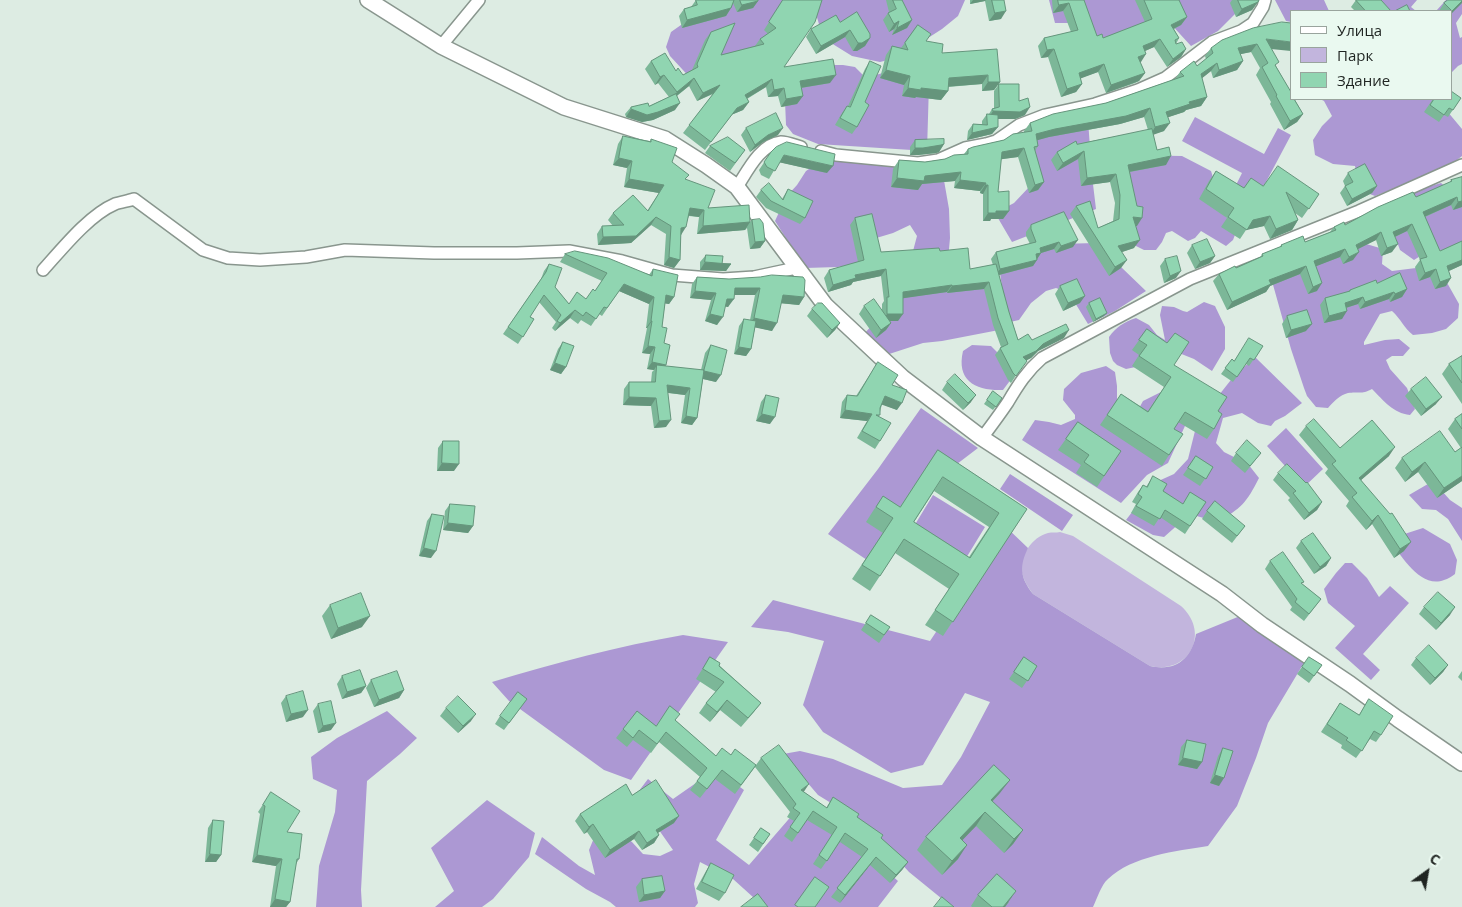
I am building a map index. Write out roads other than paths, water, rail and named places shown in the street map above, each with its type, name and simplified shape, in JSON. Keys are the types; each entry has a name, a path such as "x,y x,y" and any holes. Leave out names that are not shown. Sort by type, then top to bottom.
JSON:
{"street":[{"path":"368,0 441,46 564,107 665,139 706,165 736,187 825,305 903,378 982,438 1222,594 1262,625 1462,763"},
{"path":"441,46 479,0"},
{"path":"736,187 762,151 782,142 836,154 918,163 938,160 964,148 996,141 1020,125 1045,115 1095,104 1129,93 1165,78 1212,42 1240,31 1253,23 1263,8 1265,0"},
{"path":"982,438 1007,403 1019,382 1030,368 1042,358 1190,279 1359,211 1462,165"},
{"path":"43,270 99,214 115,205 134,199 203,250 228,258 260,260 306,257 345,250 443,253 569,251 622,261 672,275 723,279 754,277 796,268"}]}
